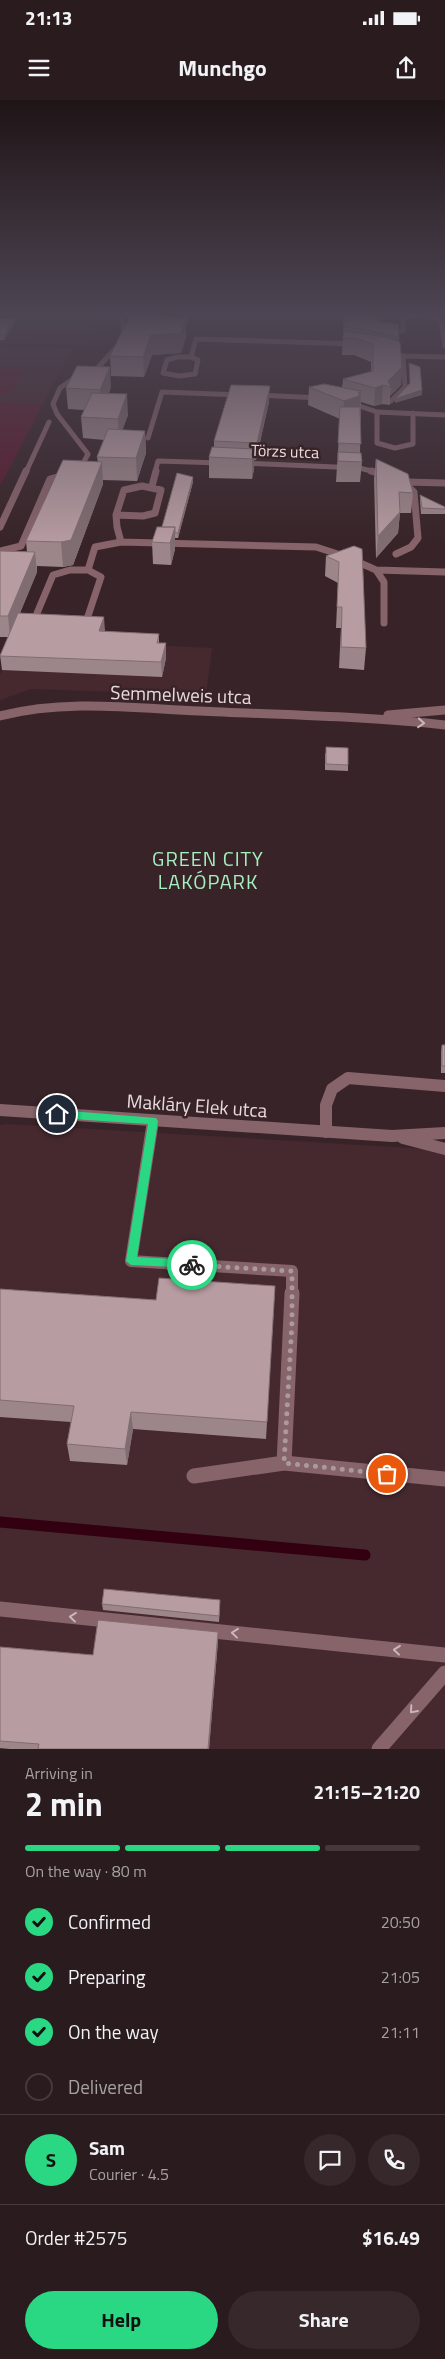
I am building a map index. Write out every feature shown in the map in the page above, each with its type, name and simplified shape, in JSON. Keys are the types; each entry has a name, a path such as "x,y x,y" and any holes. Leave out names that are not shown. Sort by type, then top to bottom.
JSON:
{"street":[{"path":"0,551 21,546 50,479 79,471 88,454 57,414 53,404 59,391"},
{"path":"391,401 403,394 404,391"},
{"path":"148,438 162,392 332,399"},
{"path":"340,401 357,404 378,412 445,415"},
{"path":"378,412 377,443 386,448 404,448 413,444 413,413"},
{"path":"0,527 49,422"},
{"name":"Törzs utca","path":"152,486 158,461 226,463"},
{"name":"Törzs utca","path":"236,463 359,468 385,473 405,482 445,483"},
{"path":"396,554 411,547 418,538 414,492 405,482"},
{"path":"116,515 143,516 155,513 162,490 152,486 135,486 124,490 116,515 114,523 121,542"},
{"path":"88,570 95,547 121,542 316,547 347,557 376,570 445,572"},
{"path":"50,625 35,618 53,575 70,570 88,570 101,577 87,619 70,626"},
{"path":"376,570 384,582 384,622"},
{"name":"Semmelweis utca","path":"0,716 44,708 91,707 362,716 445,725"},
{"name":"Semmelweis utca","path":"362,716 445,710"},
{"path":"326,1132 326,1105 332,1089 348,1078 445,1086"},
{"name":"Makláry Elek utca","path":"0,1110 392,1136 445,1133"},
{"path":"153,1121 131,1261 292,1271 292,1322 284,1463"},
{"name":"Makláry Elek utca","path":"392,1136 445,1148"},
{"path":"194,1476 284,1463 445,1479"},
{"path":"0,1609 445,1655"},
{"path":"379,1749 445,1673"}],"shaded area":[{"path":"0,391 50,391 43,404 0,403"},
{"path":"0,391 12,391 10,395 0,395"},
{"path":"0,402 43,404 0,486"},
{"path":"15,639 212,648 206,695 31,689 0,700 0,675"},
{"path":"0,1125 445,1150 445,1749 0,1749"}],"building":[{"path":"229,391 269,391 257,443 214,441"},
{"path":"319,391 361,391 359,396 344,401"},
{"path":"403,391 419,391 395,399"},
{"path":"92,393 127,394 118,419 81,417"},
{"path":"340,407 360,407 361,444 338,443"},
{"path":"108,429 145,431 136,458 97,457"},
{"path":"212,447 255,449 252,459 209,457"},
{"path":"338,452 361,453 362,462 338,461"},
{"path":"376,459 408,474 413,493 399,492 400,512 378,536"},
{"path":"63,460 102,462 71,540 61,542 26,541"},
{"path":"177,473 193,477 178,533 175,533 175,527 162,527"},
{"path":"420,495 445,507 445,509 422,508"},
{"path":"157,527 175,527 170,543 152,542"},
{"path":"354,546 362,549 366,648 341,647 342,607 337,607 339,562 326,556"},
{"path":"0,551 35,552 8,616 0,616"},
{"path":"18,613 104,617 99,631 159,634 157,643 166,643 161,662 0,656"},
{"path":"326,747 348,748 348,765 326,764"},
{"path":"442,1045 445,1045 445,1066 442,1066"},
{"path":"159,1278 275,1286 267,1422 131,1412 125,1449 67,1444 74,1406 0,1400 0,1289 156,1300"},
{"path":"104,1589 220,1600 219,1616 102,1604"},
{"path":"98,1620 218,1632 208,1749 38,1749 39,1744 0,1741 0,1647 93,1655"}],"waterway":[{"path":"0,1522 365,1555"}],"way so far":[{"path":"192,1265 292,1271 292,1322 284,1463 387,1474"}],"district":[{"name":"GREEN CITY LAKÓPARK","path":"208,870"}],"route":[{"path":"57,1114 153,1121 131,1261 192,1265"}]}
